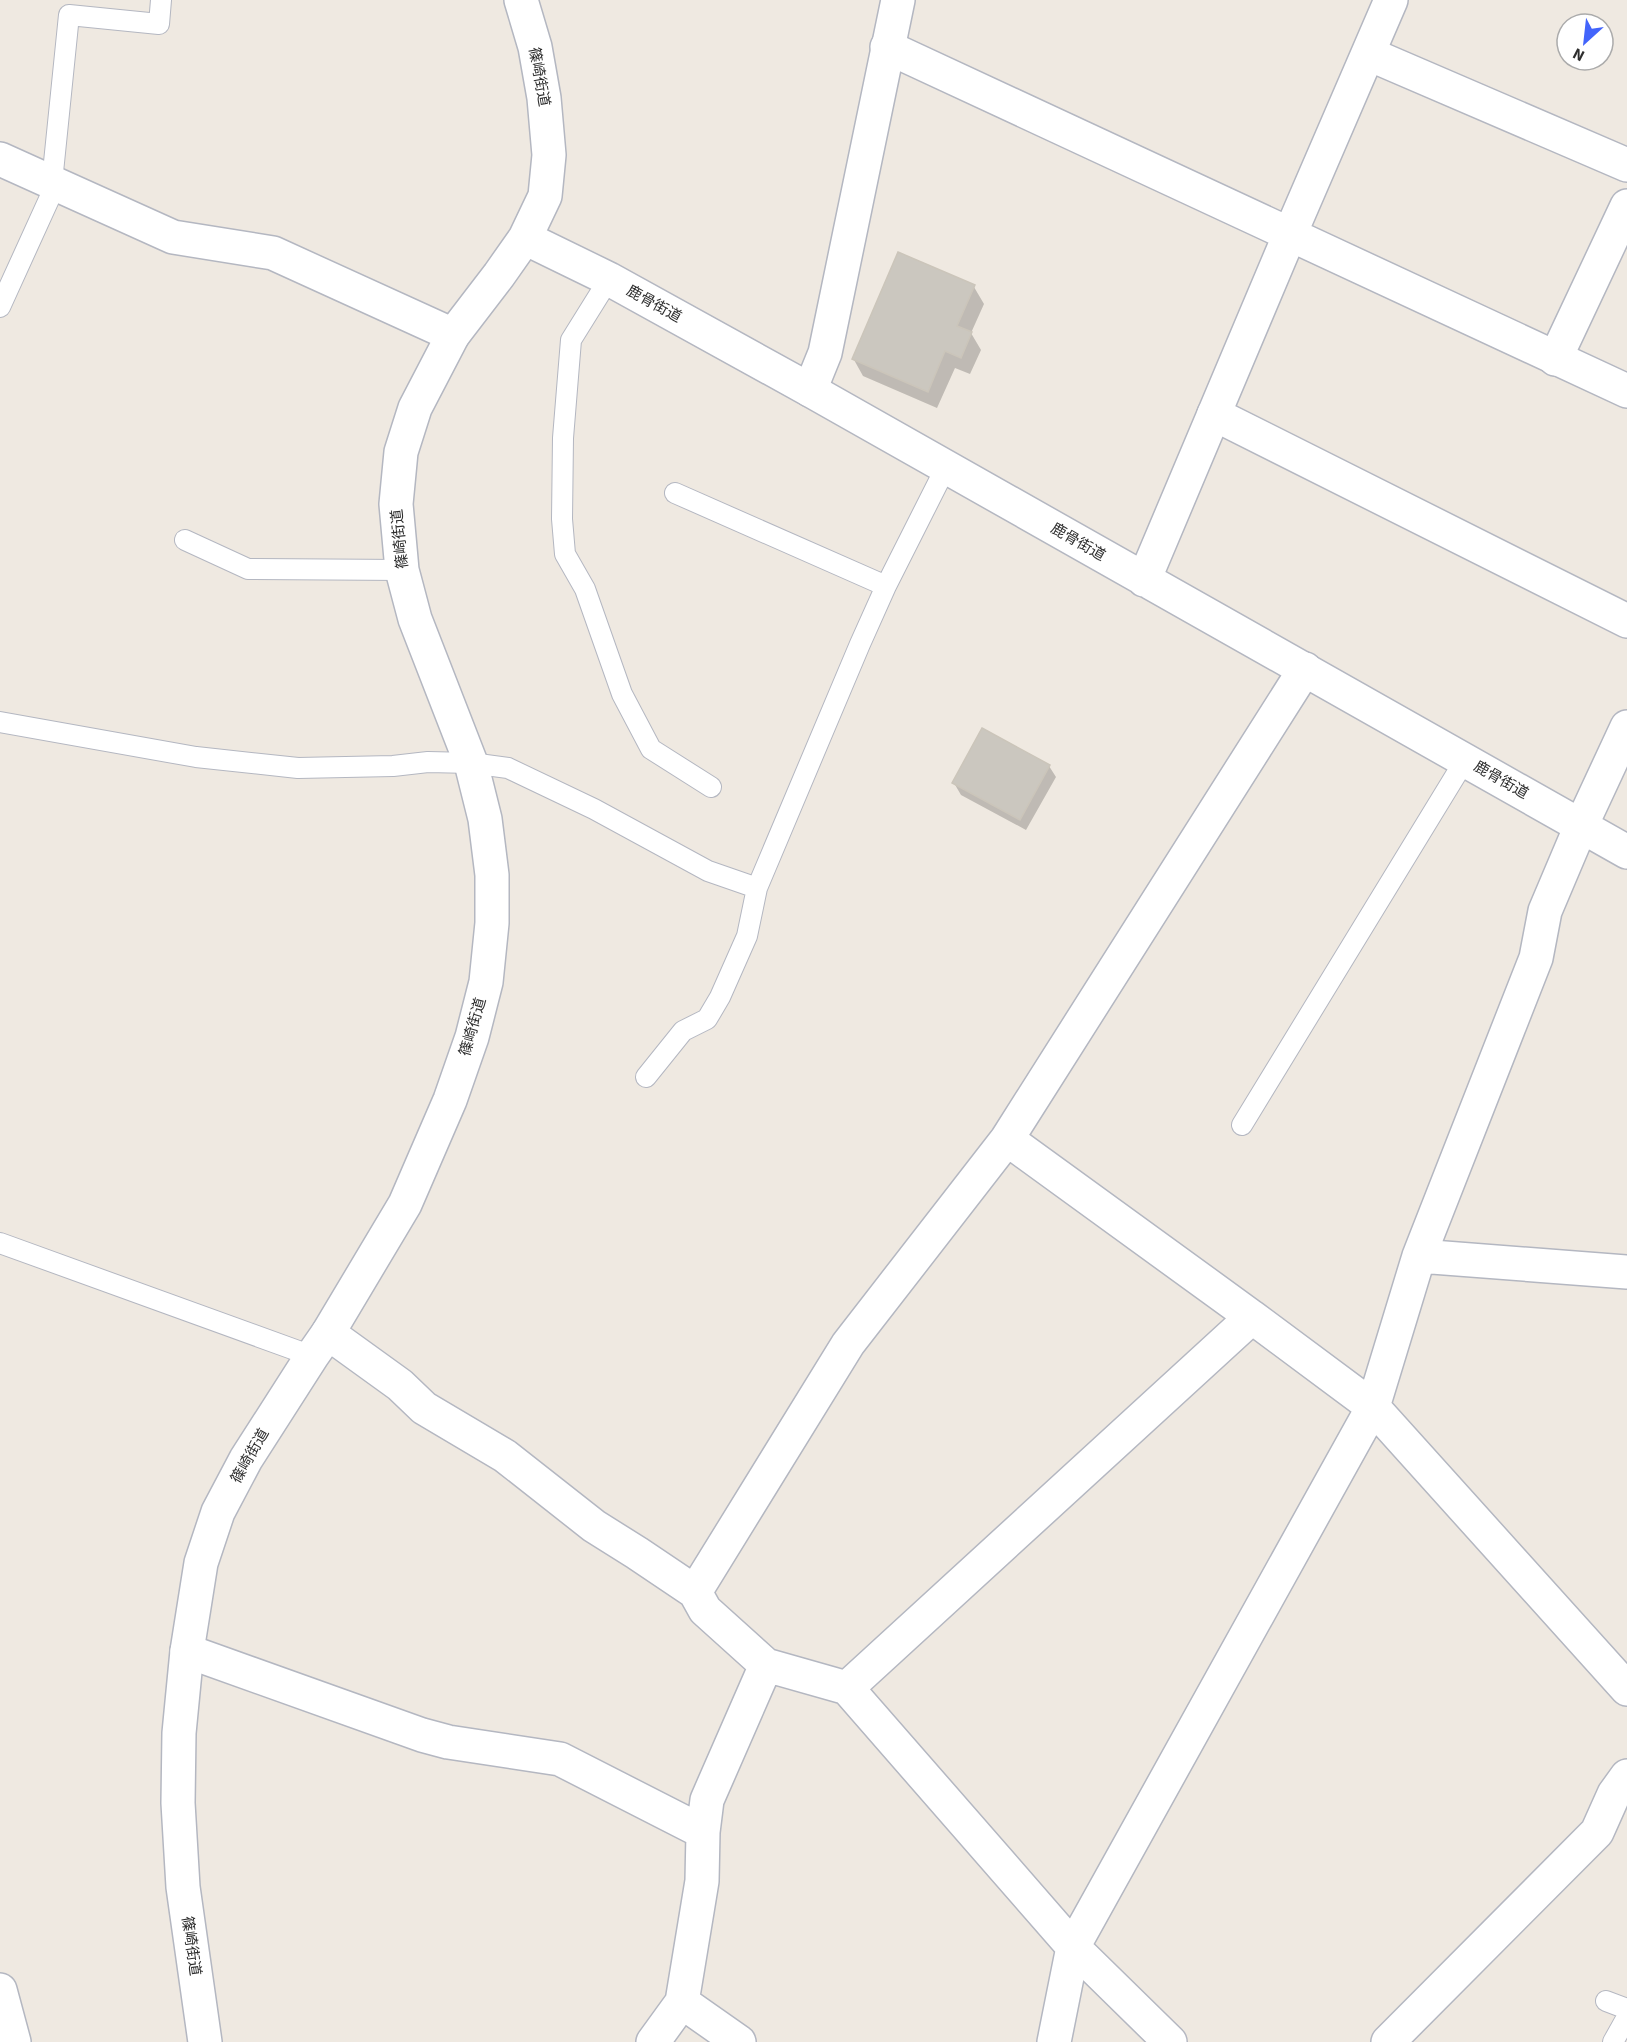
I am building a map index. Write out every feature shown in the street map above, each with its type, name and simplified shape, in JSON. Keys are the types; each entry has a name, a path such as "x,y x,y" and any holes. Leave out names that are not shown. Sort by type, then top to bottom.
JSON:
{"street":[{"name":"篠崎街道","path":"205,2042 183,1887 178,1803 179,1733 187,1651 201,1563 218,1512 246,1459 320,1345 405,1204 450,1100 472,1037 486,982 492,923 492,875 485,819 471,763 415,619 402,570 396,504 401,453 415,408 453,335 500,275 525,238 544,196 549,155 544,98 535,47 521,0"},
{"path":"810,390 825,353 898,0"},
{"path":"1144,580 1391,0"},
{"path":"887,47 1627,391"},
{"path":"1369,54 1627,165"},
{"path":"0,159 173,237 273,253 453,335"},
{"path":"1555,358 1627,206"},
{"name":"鹿骨街道","path":"525,238 609,279 810,390 1627,852"},
{"path":"1214,414 1627,621"},
{"path":"695,1592 848,1344 1006,1139 1305,669"},
{"path":"1054,2042 1073,1947 1373,1407 1419,1256 1536,958 1545,911 1627,727"},
{"path":"1006,1139 1373,1407 1627,1689"},
{"path":"1419,1256 1627,1272"},
{"path":"847,1688 1252,1317"},
{"path":"320,1345 400,1385 424,1408 505,1456 594,1526 695,1592 705,1610 766,1665 847,1688 1073,1947 1170,2042"},
{"path":"187,1651 422,1736 560,1760 703,1832"},
{"path":"653,2042 682,2002 702,1881 703,1832 707,1800 766,1665"},
{"path":"1388,2042 1597,1832 1614,1794 1627,1776"},
{"path":"0,1990 14,2042"},
{"path":"682,2002 739,2042"}],"lane":[{"path":"0,307 54,183 69,15 159,24 160,0"},
{"path":"609,279 571,340 562,438 562,519 565,554 585,589 622,694 651,749 711,787"},
{"path":"646,1077 683,1031 707,1019 720,997 747,936 757,888 860,644 886,586 946,467"},
{"path":"675,493 886,586"},
{"path":"185,540 248,569 402,570"},
{"path":"0,722 196,757 298,768 393,766 428,762 471,763 508,768 594,809 708,871 757,888"},
{"path":"1242,1125 1465,760"},
{"path":"0,1243 320,1345"},
{"path":"1606,2001 1627,2009"},
{"path":"1613,2042 1627,2017"}],"building":[{"path":"898,252 975,285 957,326 972,332 961,358 945,351 928,392 852,359"},
{"path":"982,728 1050,765 1020,820 952,783"}]}
